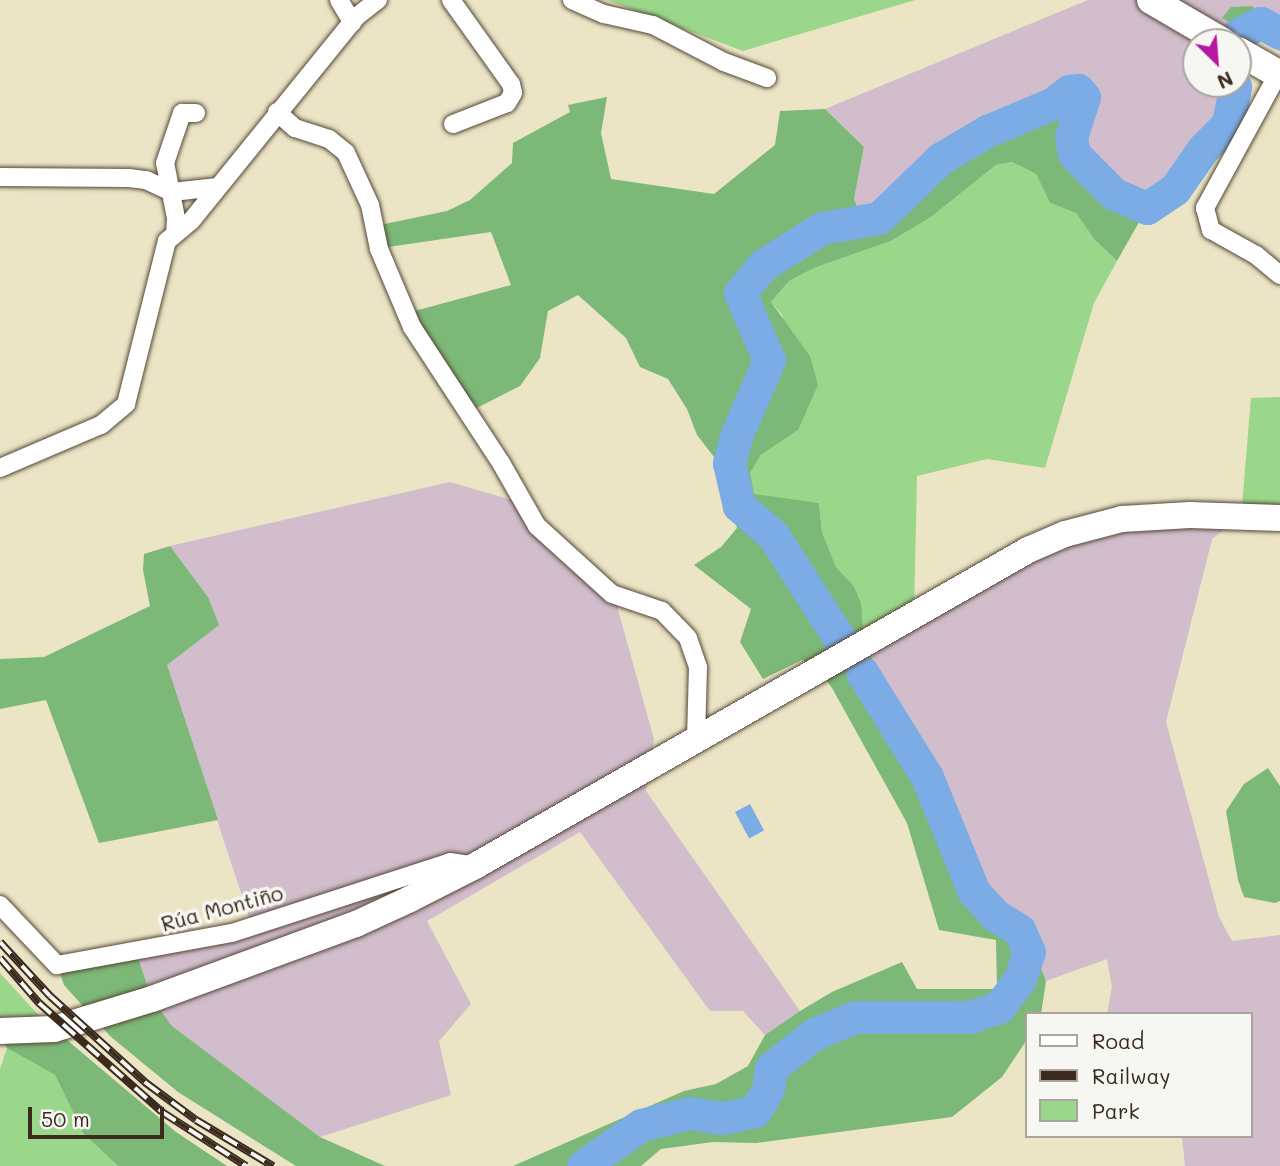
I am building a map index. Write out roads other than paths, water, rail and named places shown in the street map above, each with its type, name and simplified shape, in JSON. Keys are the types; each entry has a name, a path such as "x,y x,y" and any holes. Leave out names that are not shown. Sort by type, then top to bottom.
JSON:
{"main road":[{"path":"1151,0 1199,28"},
{"path":"1252,59 1279,75"},
{"path":"0,1031 16,1033 54,1029 152,999 356,924 475,866 1028,550 1065,534 1122,519 1190,515 1280,518"}],"street":[{"path":"338,0 352,22"},
{"path":"0,468 101,425 126,404 167,241 191,221 352,22 378,0"},
{"path":"451,0 511,84 513,93 507,103 453,124"},
{"path":"572,0 604,14 653,25 724,62 767,78"},
{"path":"1279,75 1205,208 1211,230 1279,269"},
{"path":"277,112 295,128 329,139 346,153 370,205 379,249 412,327 501,463 537,526 612,594 662,611 688,638 698,667 696,740"},
{"path":"175,234 172,192 165,163 181,113 196,113"},
{"path":"0,177 146,180 172,192 218,187"},
{"name":"Rúa Montiño","path":"0,905 57,965 232,933 450,862 475,866"}],"water":[{"path":"750,804 764,830 749,838 735,812"}],"waterway":[{"path":"1251,28 1261,23 1280,33"},
{"path":"841,641 773,535 739,506 729,463 736,436 769,360 740,293 763,265 822,228 879,218 940,159 987,131 1052,104 1069,91 1078,90 1084,97 1071,137 1074,154 1114,194 1147,208 1175,189 1203,149 1228,124 1233,98"},
{"path":"583,1166 641,1125 690,1113 723,1118 755,1111 768,1089 771,1068 814,1034 855,1017 969,1017 999,1007 1020,979 1029,952 1019,930 995,915 974,892 927,777 862,672"}],"railway":[{"path":"0,942 50,996 146,1083 196,1120 273,1166"},
{"path":"0,958 39,1003 162,1112 246,1166"}]}
